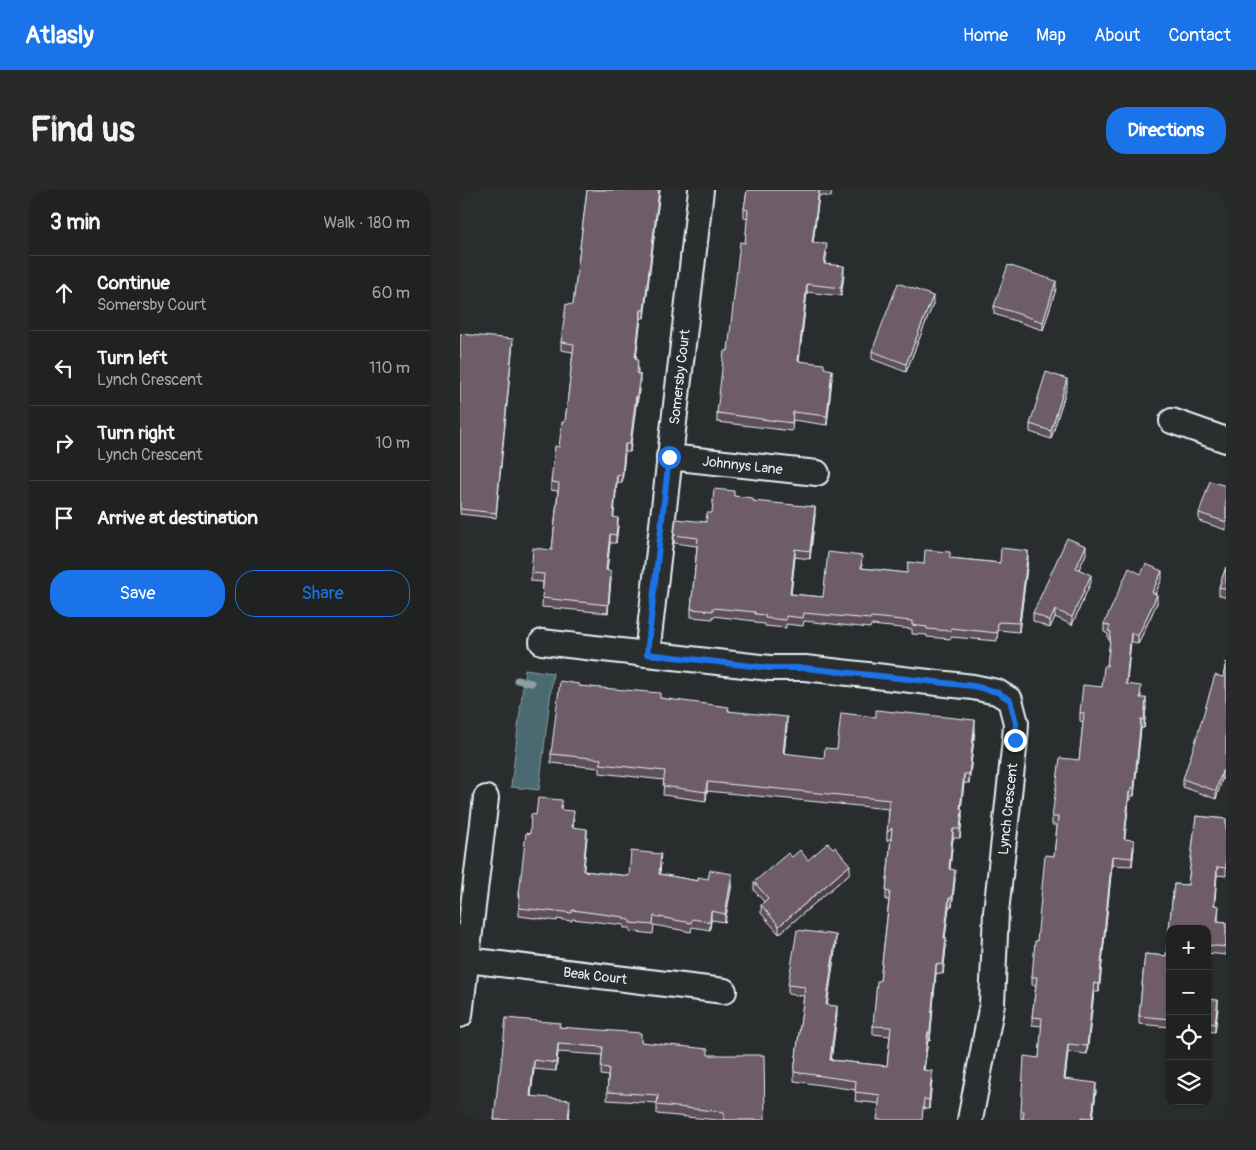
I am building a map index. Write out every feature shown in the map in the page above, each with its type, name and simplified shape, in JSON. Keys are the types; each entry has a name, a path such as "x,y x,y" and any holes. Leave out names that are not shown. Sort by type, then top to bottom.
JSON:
{"street":[{"name":"Somersby Court","path":"647,654 701,190"},
{"path":"1172,421 1226,440"},
{"name":"Johnnys Lane","path":"669,457 817,473"},
{"name":"Lynch Crescent","path":"542,642 770,668 805,668 973,686 997,692 1010,700 1016,723 1015,740 996,912 992,1004 970,1120"},
{"path":"460,1015 486,798"},
{"name":"Beak Court","path":"467,960 724,992"}],"water":[{"path":"525,669 553,673 539,790 511,787"}],"building":[{"path":"587,190 659,190 644,310 641,310 635,358 638,359 637,374 640,374 630,444 625,444 622,475 617,474 613,517 618,518 616,535 610,534 606,570 611,571 608,605 542,598 544,574 531,573 533,548 552,550 559,483 551,482 555,446 559,447 562,422 565,422 574,344 561,342 566,304 573,305"},
{"path":"747,190 819,190 812,243 827,244 824,264 844,266 841,288 807,284 798,361 824,364 824,368 832,370 827,416 793,412 792,423 717,413 724,351 728,351 740,242 745,243 748,210 744,209"},
{"path":"1008,265 1056,281 1043,322 994,306"},
{"path":"898,283 933,296 906,364 872,351"},
{"path":"460,334 513,339 496,513 460,509"},
{"path":"1046,372 1067,379 1051,431 1030,424"},
{"path":"1210,481 1226,486 1226,522 1199,513"},
{"path":"714,489 734,491 734,496 753,498 753,501 815,507 810,551 795,549 790,594 823,597 828,552 862,556 861,568 907,573 908,562 924,564 925,550 950,552 950,558 1000,563 1001,548 1028,551 1019,623 998,622 997,633 951,628 951,631 927,629 927,627 912,625 912,621 871,617 870,619 804,613 803,618 786,616 786,620 765,618 765,615 755,614 755,612 713,608 713,611 691,609 698,538 674,535 676,519 706,522 707,513 712,513"},
{"path":"1067,538 1086,546 1076,568 1091,575 1072,617 1055,610 1050,621 1033,613"},
{"path":"1146,564 1162,571 1152,592 1157,595 1138,636 1131,633 1126,684 1141,686 1140,698 1146,698 1144,720 1141,719 1134,788 1131,788 1131,792 1129,792 1124,839 1134,840 1132,858 1112,856 1099,984 1094,983 1087,1046 1068,1044 1064,1079 1096,1083 1092,1118 1082,1117 1082,1120 1023,1120 1024,1111 1021,1111 1024,1056 1039,1058 1042,1018 1032,1017 1037,977 1032,977 1045,855 1054,856 1058,817 1052,817 1060,758 1079,760 1084,713 1080,713 1083,685 1102,687 1104,666 1107,666 1111,632 1108,631 1110,626 1104,624 1129,568 1141,574"},
{"path":"1226,567 1226,589 1219,587"},
{"path":"1226,662 1226,772 1222,771 1216,791 1183,779 1215,675 1223,677"},
{"path":"560,681 579,684 579,686 660,693 660,698 729,707 728,711 787,717 783,753 824,758 825,748 837,749 841,713 876,717 876,710 975,720 969,774 964,774 960,829 953,829 949,869 955,870 952,898 949,898 943,965 936,964 930,1032 928,1032 923,1070 932,1071 929,1100 924,1099 922,1120 877,1120 880,1095 855,1092 856,1081 794,1072 805,987 788,985 797,930 836,935 826,1005 837,1006 830,1060 887,1066 891,1027 873,1026 877,981 880,981 890,892 886,891 892,828 887,833 890,800 707,782 706,792 663,786 665,771 600,764 601,759 551,754"},
{"path":"538,798 562,800 561,810 574,811 572,827 587,829 583,871 629,876 631,851 661,854 659,874 698,881 698,877 708,879 710,870 732,874 725,914 711,911 710,922 692,919 691,923 654,916 653,925 630,923 630,920 624,919 624,917 572,910 572,913 519,908 526,833 530,834 531,814 536,815"},
{"path":"1196,816 1226,819 1226,868 1217,867 1214,905 1219,906 1217,921 1226,922 1226,947 1211,945 1211,925 1169,925 1174,884 1188,885"},
{"path":"828,843 833,848 835,847 850,865 779,926 761,905 768,898 754,882 788,853 792,857 800,850 808,860"},
{"path":"1145,954 1166,956 1166,1019 1139,1016"},
{"path":"1211,999 1218,1000 1215,1024 1211,1024"},
{"path":"506,1018 560,1023 559,1027 641,1033 641,1042 708,1049 708,1055 764,1055 765,1120 724,1120 724,1112 657,1105 658,1095 607,1092 609,1068 601,1067 603,1047 558,1044 556,1063 534,1060 530,1096 570,1100 568,1120 494,1120"}],"waterway":[{"path":"517,680 531,683"}],"route":[{"path":"669,457 647,654 770,668 805,668 973,686 997,692 1010,700 1016,723 1015,740"}]}
